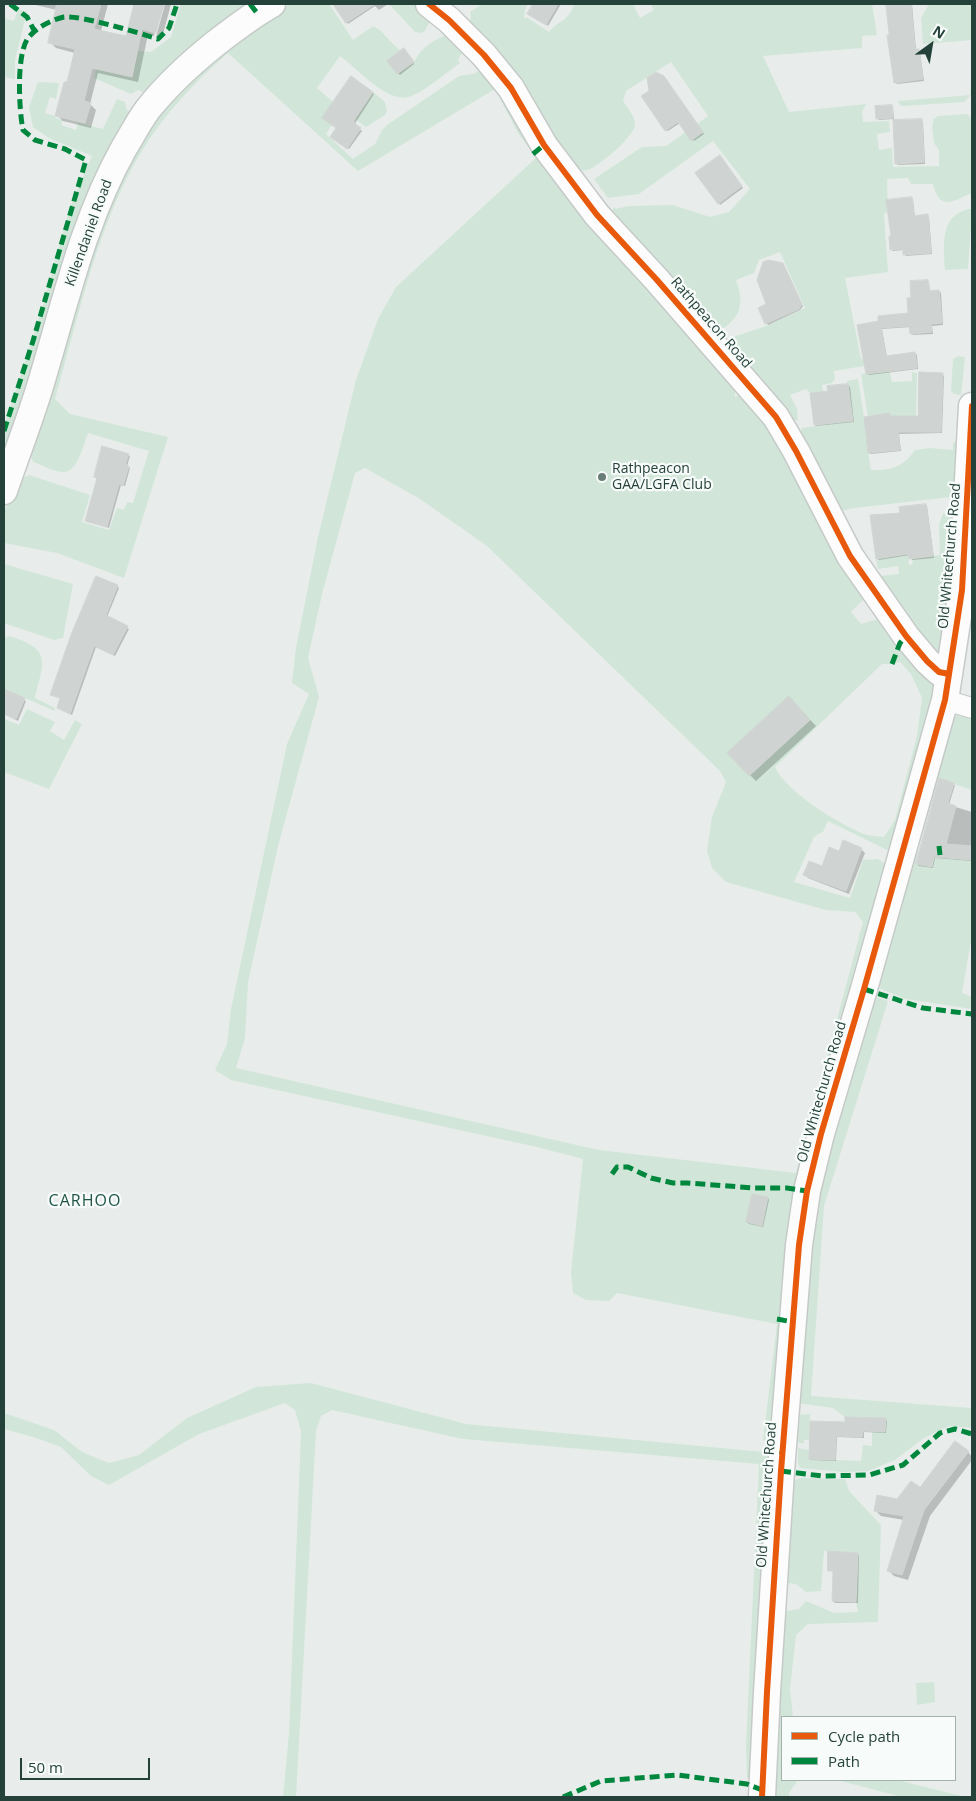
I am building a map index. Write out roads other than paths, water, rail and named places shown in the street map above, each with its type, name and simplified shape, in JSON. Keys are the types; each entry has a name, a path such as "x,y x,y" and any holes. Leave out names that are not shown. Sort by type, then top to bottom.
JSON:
{"street":[{"name":"Killendaniel Road","path":"4,491 40,385 64,302 88,230 101,194 118,159 147,111 191,63 245,20 272,4"},
{"name":"Rathpeacon Road","path":"429,4 449,20 484,55 511,88 544,146 598,215 776,417 796,451 850,556 906,636 927,662 940,672 950,674"},
{"name":"Old Whitechurch Road","path":"762,1797 781,1471 799,1245 807,1191 821,1134 864,989 945,700 962,590 972,406"},
{"path":"945,700 972,708"}],"place":[{"name":"Rathpeacon GAA/LGFA Club","path":"602,477"}],"district":[{"name":"CARHOO","path":"85,1201"}]}
